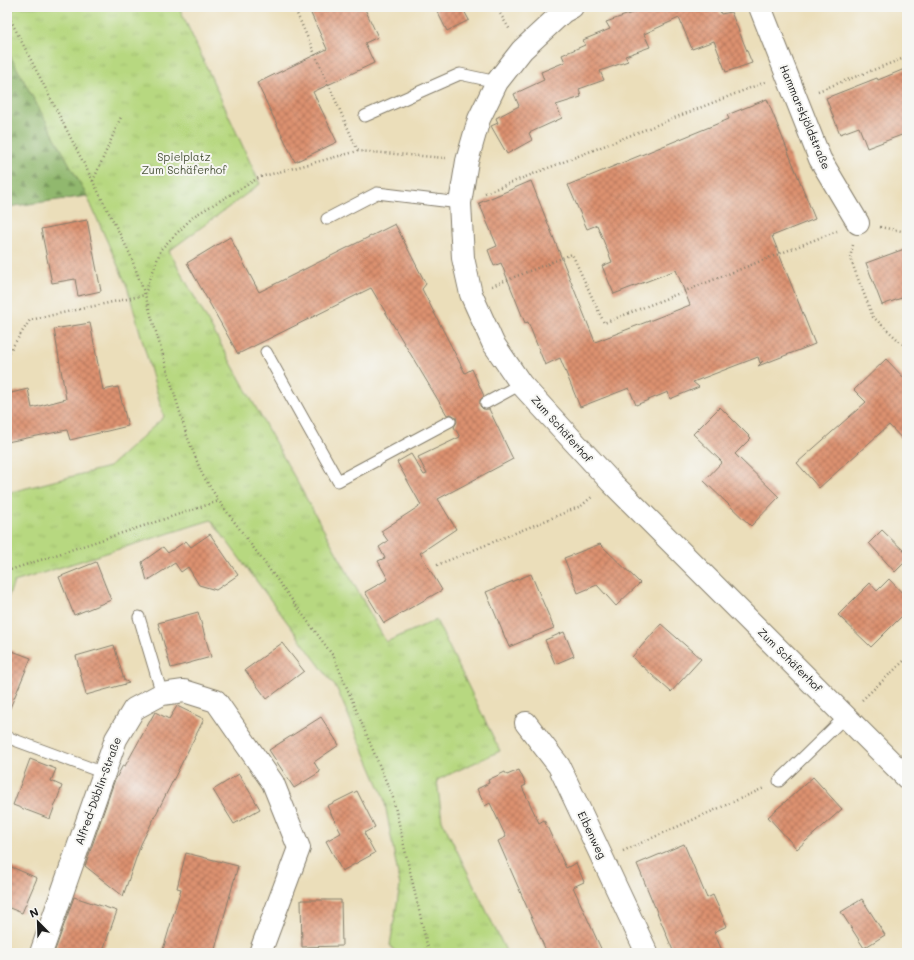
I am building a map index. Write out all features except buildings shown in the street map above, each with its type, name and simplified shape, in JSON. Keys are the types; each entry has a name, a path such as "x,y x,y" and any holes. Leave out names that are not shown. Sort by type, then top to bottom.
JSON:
{"street":[{"name":"Zum Schäferhof","path":"572,7 563,12 522,50 497,82 479,119 467,161 460,203 463,258 471,294 493,343 521,384 611,482 907,778"},
{"name":"Hammarskjöldstraße","path":"760,7 820,159 858,223"},
{"name":"Alfred-Döblin-Straße","path":"41,953 116,740 134,709 162,694 184,691 216,702 273,784 299,848 260,953"},
{"name":"Eibenweg","path":"526,722 559,766 604,859 646,953"}],"lane":[{"path":"365,116 460,74 497,82"},
{"path":"327,219 377,193 460,203"},
{"path":"266,352 338,481 450,422"},
{"path":"486,402 521,384"},
{"path":"139,616 162,694"},
{"path":"779,781 846,716"},
{"path":"9,738 104,772"}],"path":[{"path":"294,7 358,151"},
{"path":"496,7 522,50"},
{"path":"7,13 130,254 145,295 187,436 202,474 219,501 334,657 393,798 430,953"},
{"path":"796,99 907,57"},
{"path":"460,203 786,74"},
{"path":"93,182 121,117"},
{"path":"145,295 161,249 194,216 260,177 358,151 467,161"},
{"path":"858,223 850,258 870,310 873,317 907,348"},
{"path":"471,294 572,254 604,323 858,223 907,232"},
{"path":"7,355 30,320 145,295"},
{"path":"437,565 581,506 611,482"},
{"path":"7,571 219,501"},
{"path":"846,716 907,658"},
{"path":"604,859 779,781"},
{"path":"413,953 428,949"}],"green space":[{"name":"Spielplatz Zum Schäferhof","path":"17,7 179,7 260,184 169,251 386,642 436,620 500,751 437,780 442,820 507,953 396,953 390,945 400,886 384,798 337,689 211,520 14,582 7,600 7,493 109,467 164,417 127,286 87,196 7,50 7,15"},
{"path":"7,50 87,196 7,207"}]}
